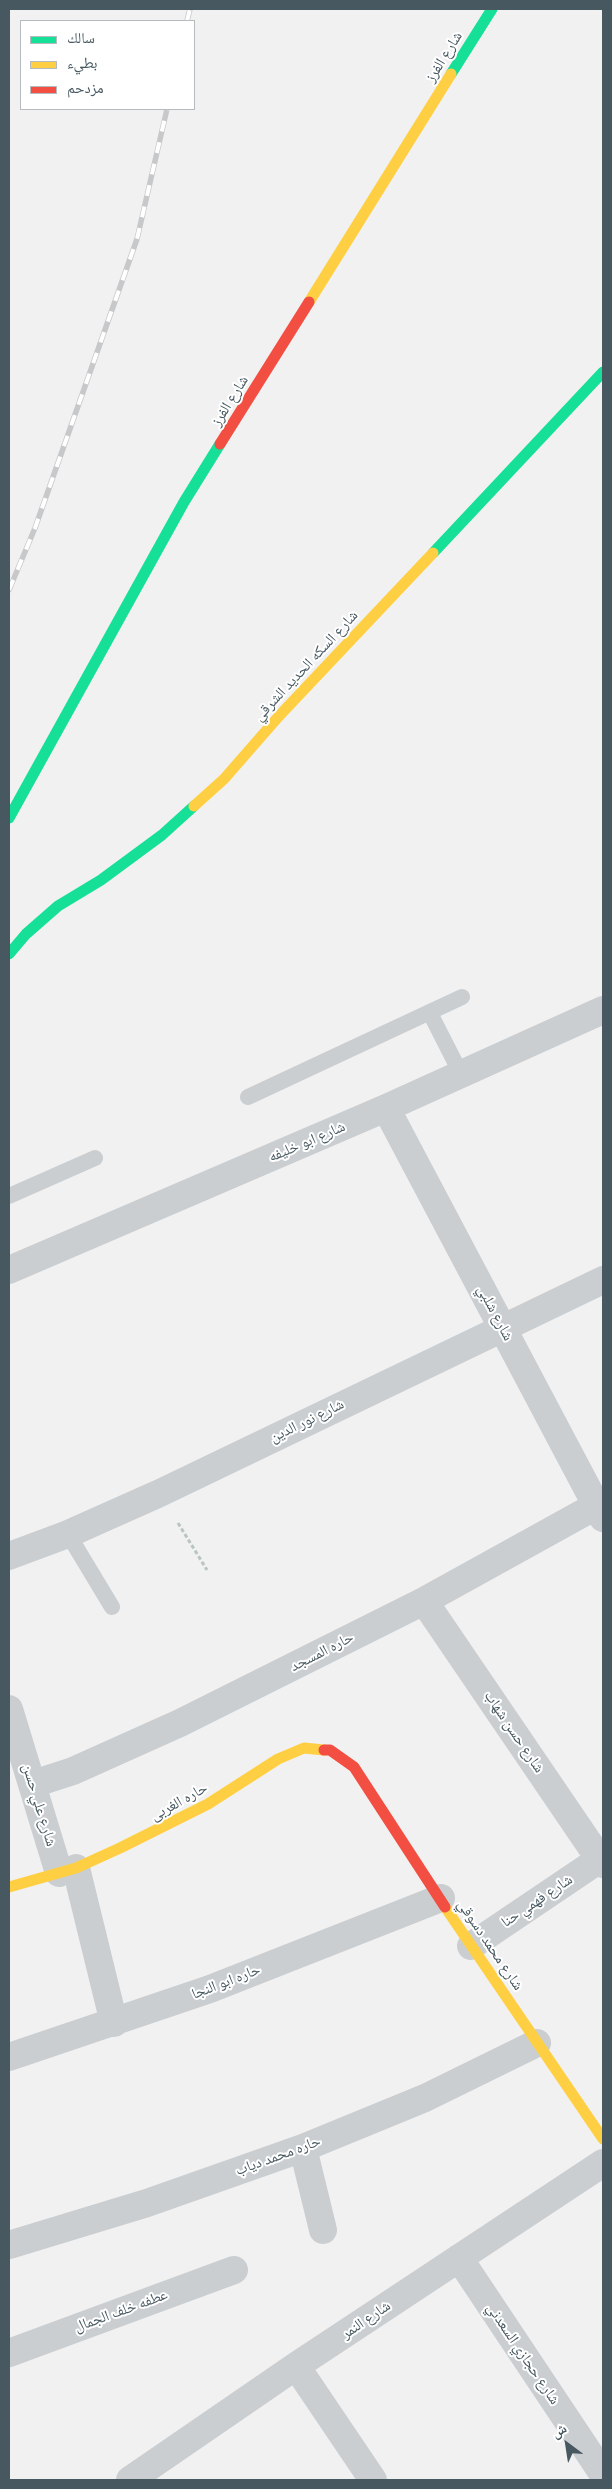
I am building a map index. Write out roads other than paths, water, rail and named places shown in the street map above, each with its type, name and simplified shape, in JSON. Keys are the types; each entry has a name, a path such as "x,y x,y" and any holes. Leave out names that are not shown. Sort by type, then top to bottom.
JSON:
{"street":[{"name":"شارع الفرز","path":"9,818 184,502 492,9"},
{"name":"شارع السكه الحديد الشرقي","path":"9,954 26,934 58,906 101,880 162,835 224,779 279,716 603,372"},
{"name":"شارع ابو خليفه","path":"9,1270 386,1108 603,1010"},
{"name":"شارع شلبي","path":"386,1108 502,1327 601,1508"},
{"name":"شارع نور الدين","path":"9,1556 68,1534 160,1492 603,1280"},
{"name":"حاره المسجد","path":"33,1784 73,1772 127,1749 424,1600 601,1508"},
{"name":"شارع حسن شهاب","path":"424,1600 602,1860"},
{"name":"شارع علي حسن","path":"9,1709 16,1759 33,1784 68,1870 114,2023"},
{"name":"حاره الغربى","path":"9,1887 68,1870 165,1827 208,1804 278,1759 304,1748 330,1750 354,1767"},
{"name":"شارع محمد دسوقي","path":"354,1767 471,1946 603,2139"},
{"name":"شارع فهمي حنا","path":"471,1946 602,1860"},
{"name":"حاره ابو النجا","path":"9,2057 210,1989 440,1898"},
{"name":"حاره محمد دياب","path":"9,2245 147,2203 303,2148 425,2098 537,2043"},
{"path":"303,2148 323,2230"},
{"name":"شارع النمر","path":"145,2476 296,2366 603,2163"},
{"name":"شارع حجازي السعدني","path":"459,2258 603,2474"},
{"name":"عطفه خلف الجمال","path":"9,2353 234,2270"},
{"path":"296,2366 373,2480"}],"lane":[{"path":"248,1097 462,997"},
{"path":"430,1013 461,1074"},
{"path":"9,1196 94,1158"},
{"path":"68,1534 112,1607"}],"railway":[{"path":"187,20 190,9"},
{"path":"9,590 35,528 137,239 167,110"}]}
